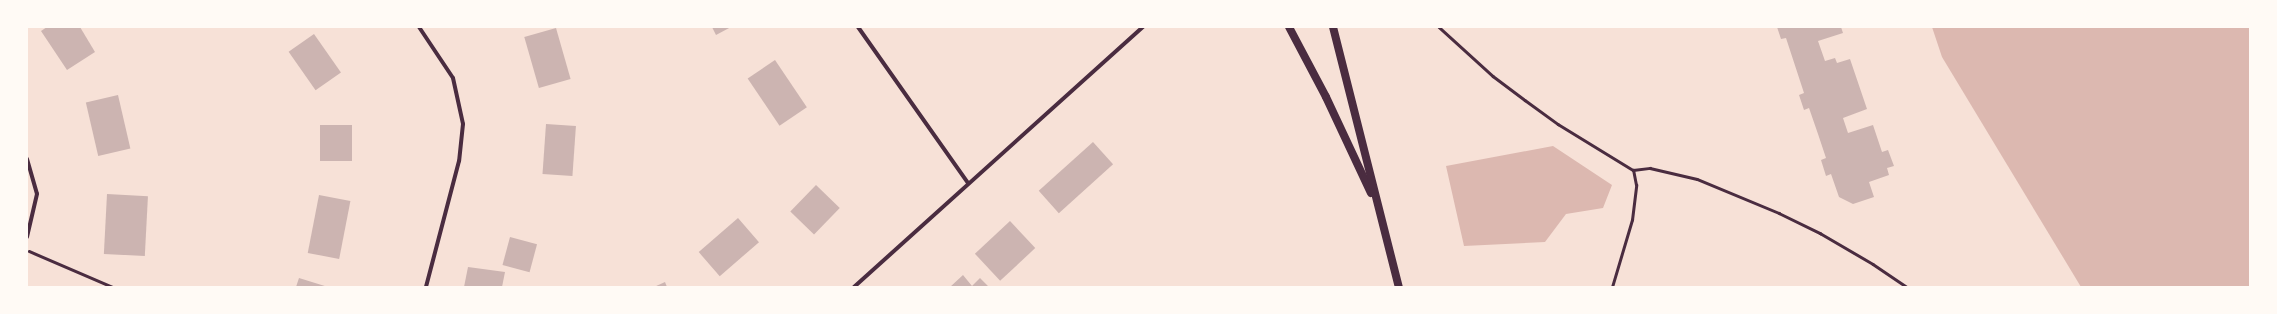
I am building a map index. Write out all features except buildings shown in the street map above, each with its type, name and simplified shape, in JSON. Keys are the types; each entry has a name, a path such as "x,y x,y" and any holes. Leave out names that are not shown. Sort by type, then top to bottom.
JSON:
{"main road":[{"path":"1290,27 1326,97 1379,210"},
{"path":"1331,28 1399,287"}],"street":[{"path":"419,27 453,78 463,124 459,161 426,287"},
{"path":"858,27 968,183"},
{"path":"854,287 1143,27"},
{"path":"27,159 37,194 27,237"}],"path":[{"path":"1439,27 1493,76 1525,100 1558,124 1633,170 1650,168 1697,180 1778,213 1820,233 1873,264 1907,287"},
{"path":"1612,287 1632,220 1636,185 1633,170"},
{"path":"27,250 113,287"}],"shaded area":[{"path":"1932,27 2250,27 2250,287 2081,287 1942,57"},
{"path":"1553,146 1612,185 1603,208 1566,214 1545,242 1464,246 1446,166"}]}
